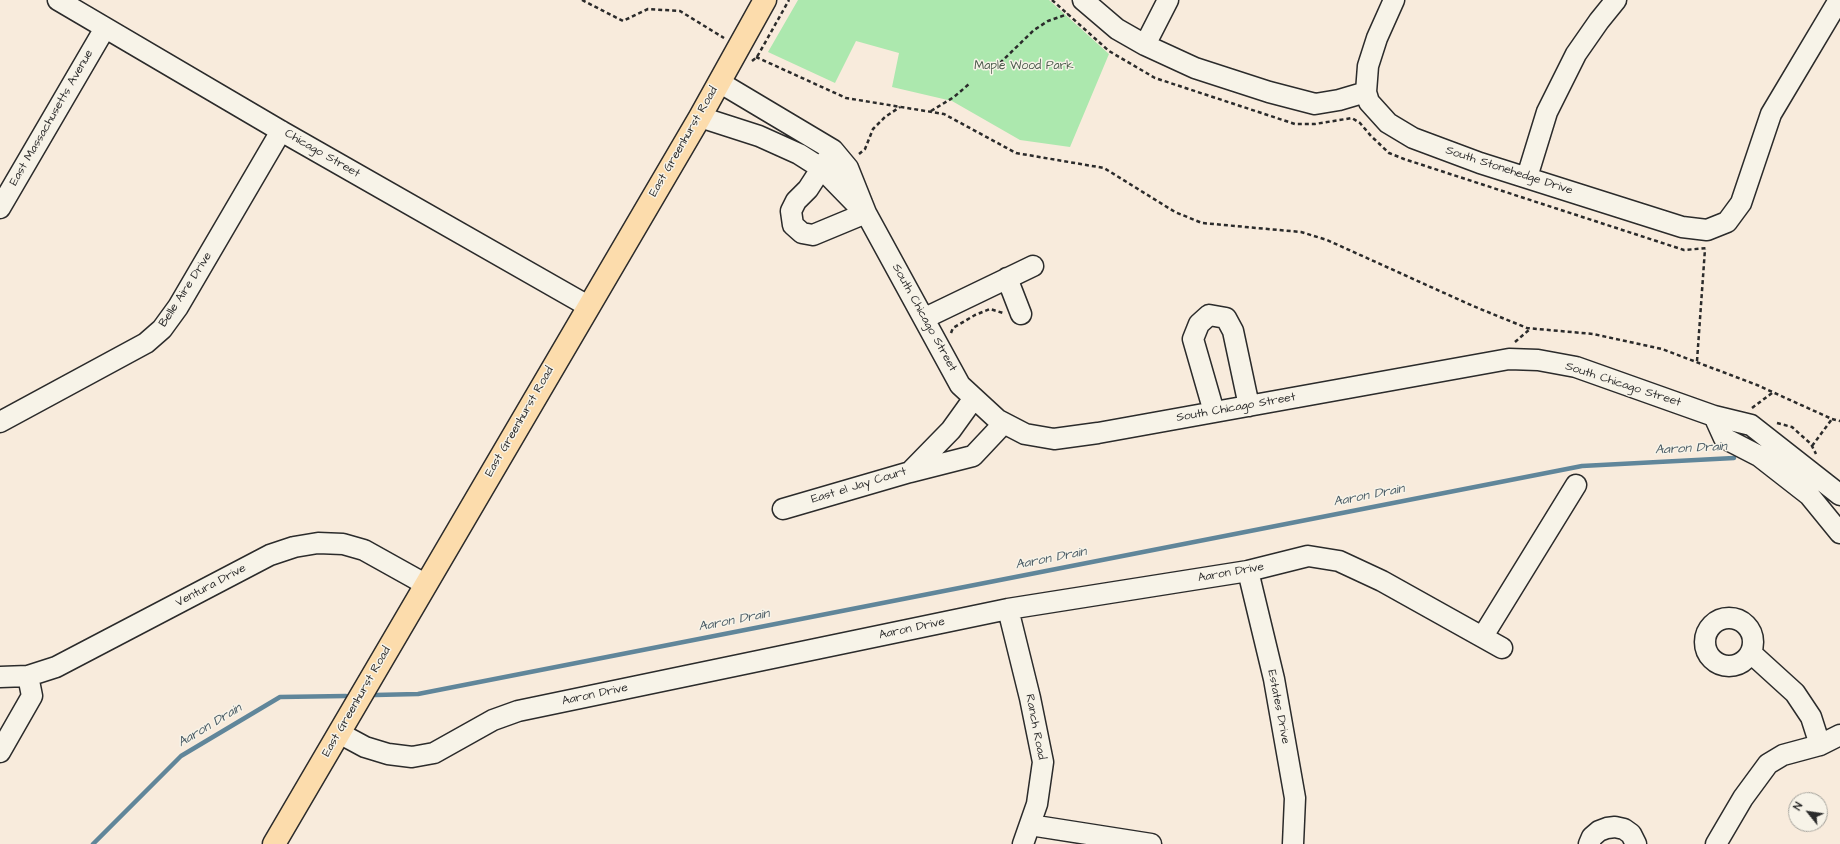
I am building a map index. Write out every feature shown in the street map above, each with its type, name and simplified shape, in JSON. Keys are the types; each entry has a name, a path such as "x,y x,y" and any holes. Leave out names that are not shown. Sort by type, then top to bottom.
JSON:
{"main road":[{"name":"East Greenhurst Road","path":"274,844 700,117 719,82 743,56 766,0"}],"street":[{"name":"Chicago Street","path":"58,0 281,131 588,306"},
{"path":"1083,0 1117,29 1145,45 1196,68 1269,92 1315,104 1339,100 1366,92 1368,66 1377,38 1394,0"},
{"path":"1145,45 1168,0"},
{"path":"1527,177 1546,112 1576,54 1616,0"},
{"name":"South Stonehedge Drive","path":"1366,92 1369,102 1388,124 1413,138 1527,177 1682,227 1707,230 1727,222 1741,203 1772,114 1839,0"},
{"name":"East Massachusetts Avenue","path":"0,208 105,28"},
{"name":"South Chicago Street","path":"719,82 833,150 848,168 866,214 925,318 960,385 998,420 1025,434 1054,439 1249,406 1509,359 1538,360 1576,367 1714,416 1751,425 1840,495"},
{"name":"South Chicago Street","path":"700,117 759,136 799,154 821,168 866,214"},
{"name":"Belle Aire Drive","path":"0,422 146,343 162,329 178,307 281,131"},
{"path":"833,150 808,190 796,201 791,211 793,225 802,233 813,235 866,214"},
{"path":"925,318 1033,266"},
{"path":"1007,278 1014,317"},
{"path":"1214,412 1193,338 1200,324 1209,315 1226,318 1233,331 1249,406"},
{"name":"East el Jay Court","path":"783,509 910,472 951,430 974,398"},
{"path":"1714,416 1724,438 1759,456 1808,494 1840,533"},
{"path":"910,472 973,456 1004,423"},
{"path":"1483,636 1576,485"},
{"name":"Ventura Drive","path":"0,677 28,676 56,667 270,555 294,547 318,543 343,544 364,550 425,584"},
{"name":"Aaron Drive","path":"339,733 365,747 388,754 412,757 434,753 493,720 518,711 1008,609 1248,571 1308,556 1339,561 1382,581 1460,625 1483,636 1502,648"},
{"name":"Estates Drive","path":"1248,571 1274,679 1295,798 1293,844"},
{"name":"Ranch Road","path":"1008,609 1030,698 1043,762 1037,804 1023,844"},
{"path":"1750,653 1795,693 1811,717 1820,745"},
{"path":"0,752 32,696 28,676"},
{"path":"1716,844 1743,798 1768,764 1784,755 1820,745 1840,735"},
{"path":"1820,745 1840,750"},
{"path":"1030,825 1151,844"},
{"path":"1589,844 1592,837 1599,831 1615,827 1624,829 1631,834 1636,844"}],"path":[{"path":"582,0 623,21 648,9 680,11 743,56 757,57 846,98 944,114 1016,153 1104,168 1175,212 1202,223 1301,232 1327,240 1474,306 1531,328 1594,334 1662,349 1757,385 1772,393 1840,421"},
{"path":"757,57 789,0"},
{"path":"1000,63 1034,30 1048,21 1068,13"},
{"path":"743,56 757,57"},
{"path":"930,111 954,97 969,84"},
{"path":"848,168 852,160 865,149 873,129 886,117 901,107"},
{"path":"1697,361 1707,230"},
{"path":"948,338 954,328 990,308 1014,317"},
{"path":"1513,345 1517,339 1531,328"},
{"path":"1812,446 1832,419"}],"green space":[{"name":"Maple Wood Park","path":"798,0 1049,0 1109,54 1070,147 1020,140 952,101 892,87 899,53 856,41 835,83 768,52"}],"waterway":[{"name":"Aaron Drain","path":"375,695 418,694 1582,466 1734,458"},
{"name":"Aaron Drain","path":"93,844 181,756 280,697 346,696"}]}
